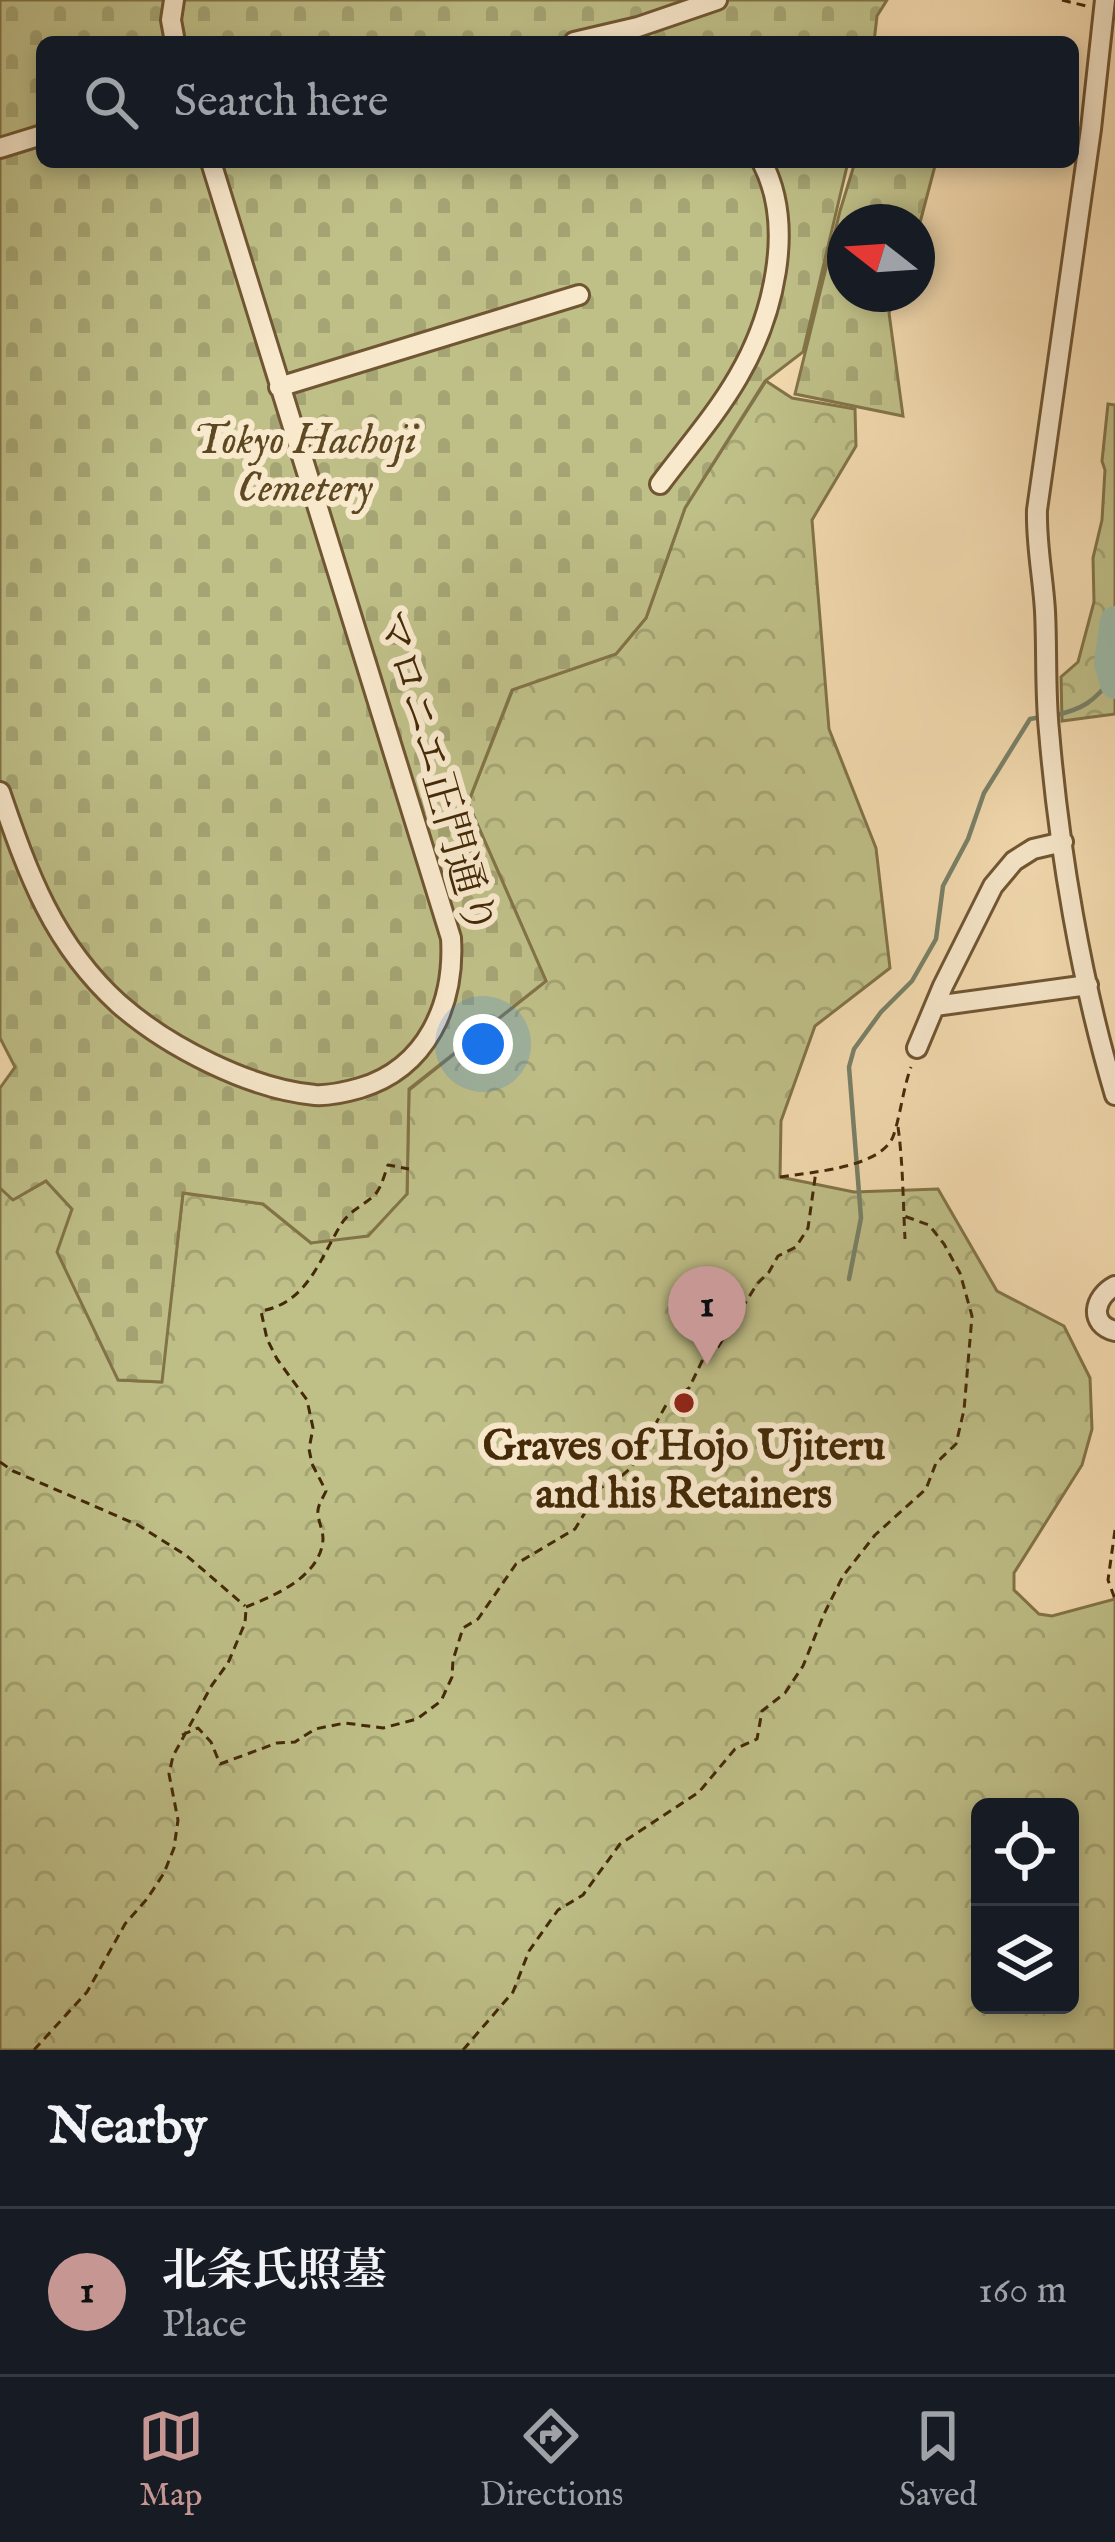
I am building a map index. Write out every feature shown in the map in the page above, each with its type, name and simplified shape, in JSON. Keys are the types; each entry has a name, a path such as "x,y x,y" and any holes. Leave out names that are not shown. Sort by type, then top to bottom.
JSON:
{"street":[{"path":"174,0 174,36"},
{"path":"600,36 717,0"},
{"path":"1097,3 1094,110 1036,532 1045,608 1049,735 1063,842 1099,1041 1115,1095"},
{"path":"638,27 647,36"},
{"path":"1079,106 1094,110"},
{"path":"0,148 36,136"},
{"name":"マロニエ正門通り","path":"0,792 35,888 68,947 120,1005 182,1048 277,1088 320,1095 379,1082 407,1064 425,1044 449,990 452,938 213,168"},
{"path":"660,484 737,378 757,338 770,295 780,223 764,168"},
{"path":"279,387 579,296"},
{"path":"917,1048 994,886 1014,861 1033,849 1063,842"},
{"path":"934,1006 1088,985"},
{"path":"1115,1286 1100,1298 1096,1310 1104,1328 1115,1330"}],"path":[{"path":"1062,0 1097,3"},
{"path":"780,1178 850,1165 881,1153 893,1139 917,1048"},
{"path":"897,1120 905,1239"},
{"path":"246,1607 279,1594 314,1566 322,1548 318,1510 326,1492 309,1449 313,1428 308,1400 267,1339 261,1311 276,1309 322,1265 343,1221 377,1193 388,1165 409,1169"},
{"path":"182,1735 198,1728 211,1742 220,1765 330,1726 383,1728 417,1719 441,1701 452,1677 463,1628 478,1618 516,1564 575,1529 600,1489 632,1466 666,1405 689,1388 706,1353 718,1347 778,1256 796,1246 808,1228 816,1171"},
{"path":"463,2050 513,1992 529,1951 558,1910 583,1895 620,1844 699,1792 735,1749 757,1739 762,1712 784,1693 802,1666 843,1576 875,1535 926,1489 936,1463 956,1444 967,1387 972,1316 960,1273 944,1244 929,1225 904,1216"},
{"path":"0,1462 13,1472 138,1525 187,1556 246,1607"},
{"path":"1115,1530 1108,1580 1115,1598"},
{"path":"34,2050 87,1992 125,1924 164,1873 178,1820 170,1774 172,1756 228,1664 245,1623 246,1607"}],"green space":[{"name":"Tokyo Hachoji Cemetery","path":"0,0 887,0 877,16 875,36 36,36 36,168 847,168 838,204 827,204 827,251 803,352 765,381 685,508 646,618 616,654 512,690 468,803 546,981 409,1089 407,1194 368,1236 311,1243 263,1204 183,1193 162,1382 118,1380 57,1252 72,1209 46,1181 13,1200 0,1188 0,1088 15,1067 0,1038"},
{"path":"853,168 934,168 925,204 842,204"},
{"path":"827,264 827,312 889,312 903,416 795,394"},
{"path":"766,381 792,398 855,409 856,446 812,520 829,729 876,848 890,968 815,1026 781,1121 780,1177 854,1192 938,1189 997,1291 1064,1326 1090,1378 1092,1429 1082,1465 1014,1573 1014,1590 1039,1614 1052,1616 1115,1599 1115,2050 0,2050 0,1188 14,1199 46,1181 72,1209 119,1380 161,1382 183,1193 263,1204 311,1243 407,1194 409,1090 546,981 468,803 513,689 616,654 646,618 685,508"},
{"path":"1108,404 1115,405 1115,714 1062,721 1061,677 1078,662 1094,602 1093,558 1102,520"}],"waterway":[{"path":"1115,621 1109,663 1115,684"},
{"path":"1053,716 1087,703 1113,677"},
{"path":"849,1279 861,1218 849,1067 854,1049 912,981 936,939 943,886 968,839 984,793 1030,719 1041,717"}],"place":[{"name":"北条氏照墓","path":"707,1365"},
{"name":"Graves of Hojo Ujiteru and his Retainers","path":"684,1403"}]}
